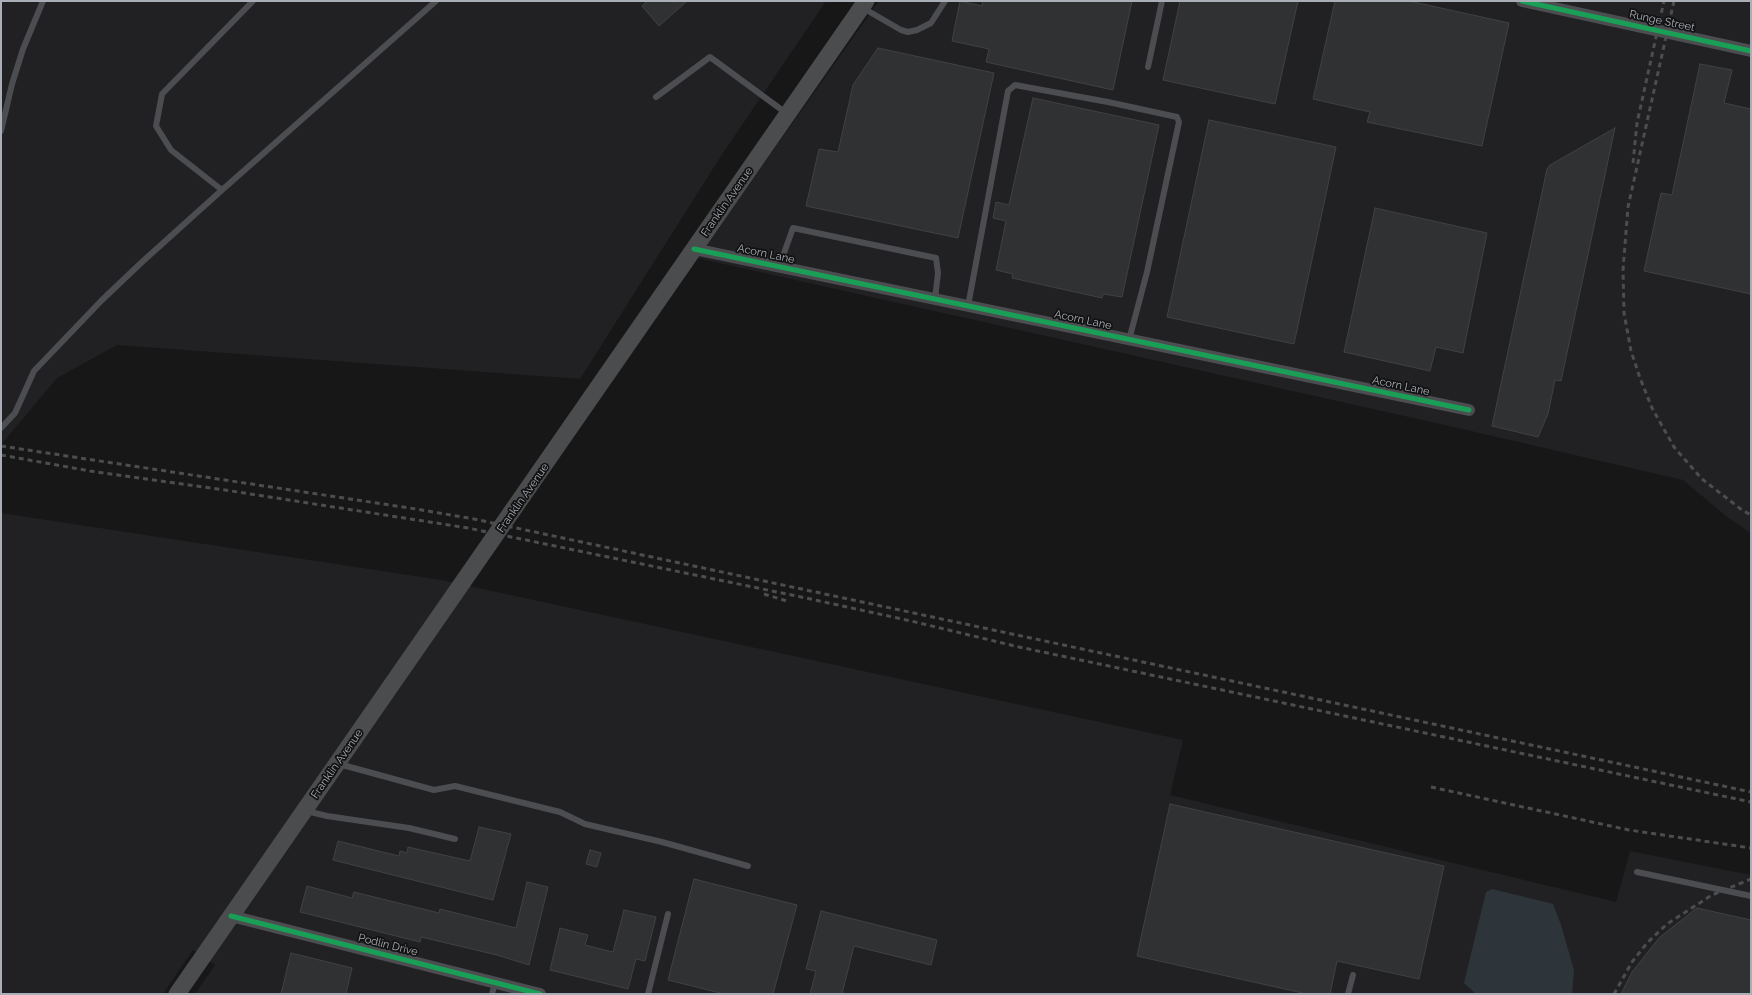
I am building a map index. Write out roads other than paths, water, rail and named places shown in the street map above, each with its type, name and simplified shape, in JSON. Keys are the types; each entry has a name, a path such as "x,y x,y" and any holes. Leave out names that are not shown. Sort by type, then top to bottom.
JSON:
{"main road":[{"name":"Franklin Avenue","path":"177,994 864,4"}],"street":[{"name":"Runge Street","path":"1522,1 1751,51"},
{"name":"Acorn Lane","path":"694,249 1469,410"},
{"name":"Podlin Drive","path":"231,916 494,988 540,994"}],"lane":[{"path":"1,132 12,84 23,49 43,1"},
{"path":"222,190 170,150 156,126 162,94 253,1"},
{"path":"1,428 15,413 34,371 102,300 222,190 436,1"},
{"path":"864,4 901,30 908,32 917,30 931,23 945,1"},
{"path":"1148,67 1162,1"},
{"path":"656,97 710,57 788,114"},
{"path":"968,306 1008,91 1015,85 1108,102 1177,117 1179,122 1146,272 1129,340"},
{"path":"779,267 793,228 936,258 938,273 935,299"},
{"path":"337,764 434,790 455,786 560,812 585,824 662,842 748,866"},
{"path":"304,811 327,816 409,828 455,839"},
{"path":"1637,872 1751,896"},
{"path":"648,994 668,914"},
{"path":"1348,994 1353,975"}],"railway":[{"path":"1633,163 1637,123 1664,1"},
{"path":"1674,1 1628,207 1623,270 1624,313 1631,351 1640,378 1652,408 1674,447 1702,479 1742,510 1751,515"},
{"path":"1,446 474,519 1751,792"},
{"path":"1,455 90,471 225,490 468,528 806,598 1019,647 1751,802"},
{"path":"764,594 790,602"},
{"path":"1431,787 1629,830 1751,848"},
{"path":"1614,994 1632,962 1647,943 1667,924 1712,895 1751,879"}]}
